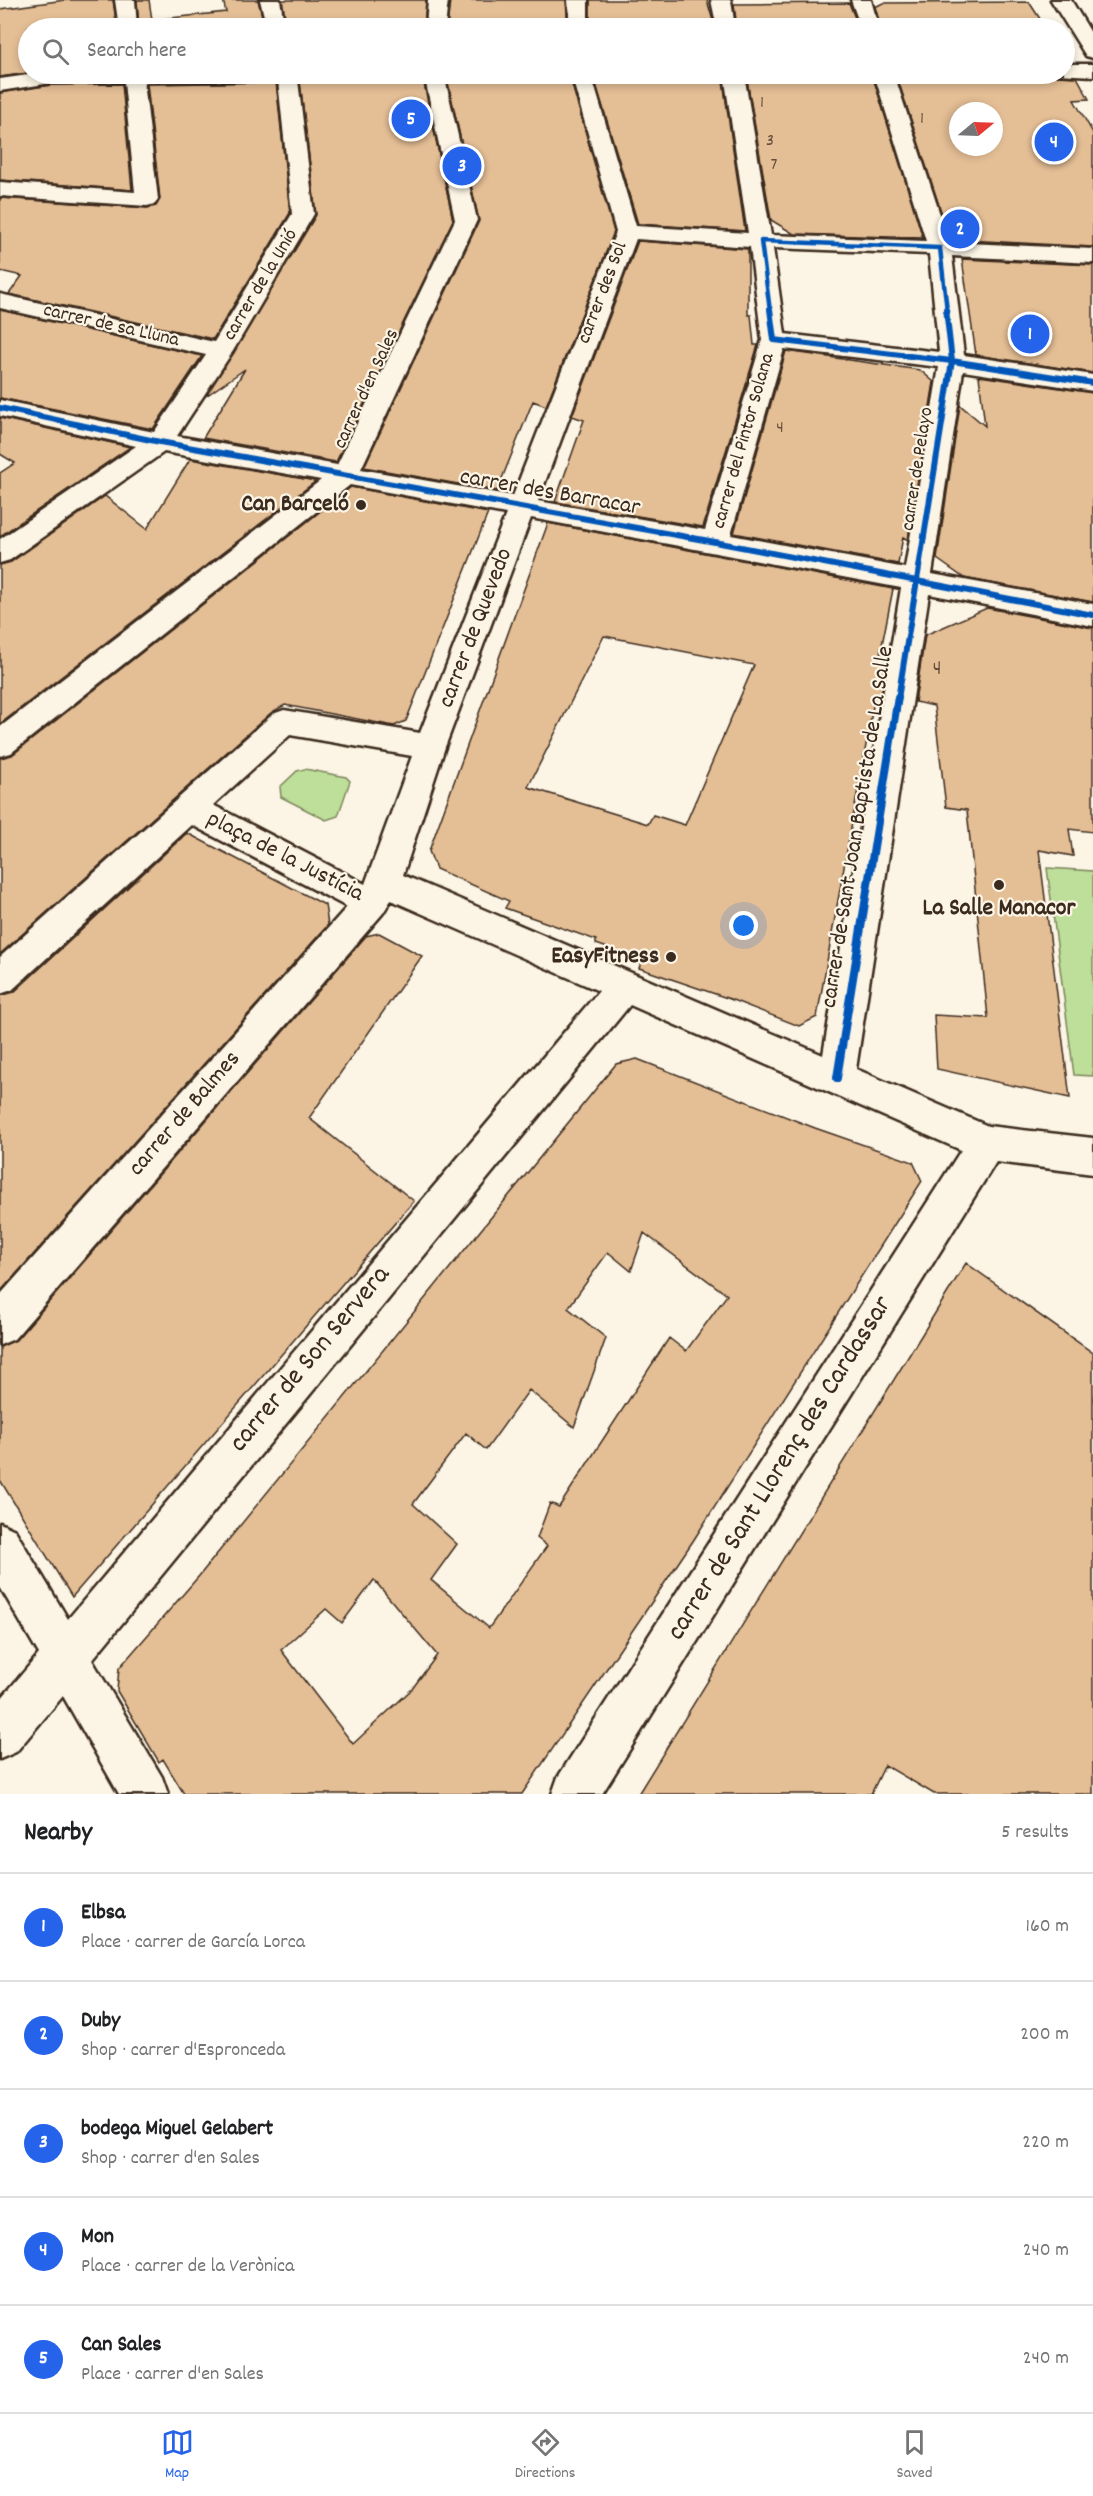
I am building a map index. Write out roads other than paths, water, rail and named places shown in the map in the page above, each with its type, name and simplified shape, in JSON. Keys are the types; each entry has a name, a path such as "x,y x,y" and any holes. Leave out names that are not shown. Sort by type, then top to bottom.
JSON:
{"street":[{"path":"126,0 127,18"},
{"path":"270,0 274,18"},
{"path":"437,18 438,0"},
{"path":"578,0 579,18"},
{"path":"721,0 724,18"},
{"path":"861,0 867,18"},
{"path":"1061,0 1072,18"},
{"path":"1075,23 1093,52"},
{"path":"1075,70 1093,70"},
{"path":"0,85 18,82"},
{"path":"0,189 147,199 134,84"},
{"name":"carrer de la Unió","path":"160,442 221,351 303,214 288,84"},
{"name":"carrer d'en Sales","path":"0,744 345,475 465,220 436,84"},
{"name":"carrer des Sol","path":"521,509 627,232 584,84"},
{"path":"736,84 761,241 774,340 952,361 1093,383"},
{"name":"carrer de Pelayo","path":"887,84 940,248 952,361 917,581"},
{"path":"627,232 761,241 1093,256"},
{"name":"carrer de sa Lluna","path":"0,301 221,351"},
{"name":"carrer del Pintor Solana","path":"715,542 774,340"},
{"name":"carrer des Barracar","path":"0,408 160,442 521,509 715,542 1093,615"},
{"path":"0,553 160,442"},
{"name":"carrer de Quevedo","path":"430,747 521,509"},
{"name":"carrer de Sant Joan Baptista de La Salle","path":"837,1078 917,581"},
{"name":"plaça de la Justícia","path":"284,722 430,747 378,892 189,808 284,722"},
{"path":"0,979 189,808"},
{"path":"378,892 624,986 987,1143 1093,1156"},
{"name":"carrer de Balmes","path":"0,1325 378,892"},
{"name":"carrer de Son Servera","path":"0,1736 624,986"},
{"name":"carrer de Sant Llorenç des Cardassar","path":"575,1794 987,1143"},
{"path":"0,1545 145,1794"}],"place":[{"name":"Can Sales","path":"411,119"},
{"name":"Mon","path":"1054,142"},
{"name":"bodega Miguel Gelabert","path":"462,166"},
{"name":"Duby","path":"960,229"},
{"name":"Elbsa","path":"1030,334"},
{"name":"Can Barceló","path":"361,505"},
{"name":"La Salle Manacor","path":"999,885"},
{"name":"EasyFitness","path":"671,957"}]}
